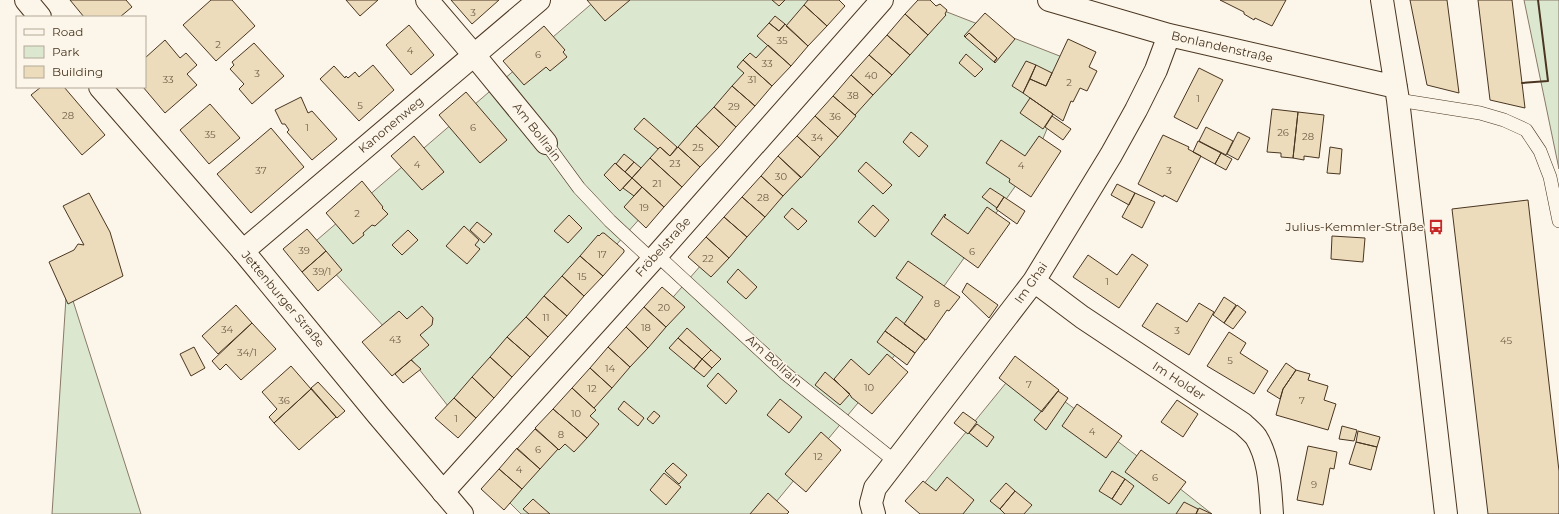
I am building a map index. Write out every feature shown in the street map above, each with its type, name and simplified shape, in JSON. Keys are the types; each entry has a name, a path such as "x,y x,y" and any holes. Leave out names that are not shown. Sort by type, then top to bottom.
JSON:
{"street":[{"path":"26,0 39,16"},
{"name":"Am Bollrain","path":"427,0 546,143"},
{"name":"Kanonenweg","path":"243,251 539,0"},
{"name":"Fröbelstraße","path":"443,492 882,0"},
{"name":"Bonlandenstraße","path":"1049,0 1169,34 1397,94"},
{"path":"1382,0 1397,94 1446,514"},
{"name":"Im Ghai","path":"874,514 871,503 875,488 1034,281 1111,155 1136,110 1156,70 1169,34"},
{"name":"Jettenburger Straße","path":"101,88 243,251 378,415 462,514"},
{"name":"Im Holder","path":"1034,281 1063,303 1242,424 1255,436 1264,454 1269,479 1272,514"}],"lane":[{"path":"1397,94 1480,113 1504,120 1526,130 1540,151 1550,177 1559,221"},
{"name":"Am Bollrain","path":"546,143 579,188 610,221 654,257 786,374 896,462"}],"green space":[{"path":"596,0 836,0 459,420 397,341 310,246"},
{"path":"1524,0 1559,0 1559,169"},
{"path":"924,3 1075,62 1034,160 877,380 766,514 521,514 501,494 709,256"},
{"path":"67,282 141,514 52,514"},
{"path":"1019,367 1212,514 945,514 918,491"}],"building":[{"path":"70,0 126,0 132,7 121,16 83,16"},
{"path":"211,0 232,0 255,26 216,61 183,25"},
{"path":"346,0 378,0 360,16"},
{"path":"451,0 499,0 472,24"},
{"path":"587,0 630,0 605,21"},
{"path":"772,0 785,0 779,6"},
{"path":"808,0 839,0 845,6 827,26 804,5"},
{"path":"918,0 930,0 936,6 940,4 947,10 946,15 928,35 905,14"},
{"path":"1220,0 1286,0 1272,26 1255,18 1254,20 1244,14 1244,12"},
{"path":"1410,0 1447,0 1459,93 1427,85"},
{"path":"1478,0 1512,0 1525,108 1490,100"},
{"path":"804,5 827,26 808,46 786,26"},
{"path":"985,13 1015,39 995,63 994,62 997,58 969,33 965,37 964,36"},
{"path":"905,14 928,35 910,55 887,35"},
{"path":"775,16 785,24 779,31 769,23"},
{"path":"769,23 779,31 785,24 808,46 791,66 757,36"},
{"path":"409,25 434,55 411,75 386,45"},
{"path":"544,26 565,50 563,52 567,57 550,71 546,67 524,85 503,61"},
{"path":"969,33 997,58 994,62 965,37"},
{"path":"887,35 910,55 892,75 869,55"},
{"path":"1068,39 1096,52 1089,67 1097,71 1087,91 1080,88 1073,102 1071,101 1063,121 1023,93 1030,79 1046,86"},
{"path":"165,40 180,58 186,53 197,65 187,74 197,85 165,113 144,88 146,88 146,57"},
{"path":"254,43 284,76 252,104 239,89 244,84 230,69 234,65 232,62"},
{"path":"768,45 791,66 772,86 743,60 750,53 756,58"},
{"path":"966,54 983,69 975,77 959,63"},
{"path":"869,55 892,75 873,95 851,75"},
{"path":"743,60 772,86 755,106 732,86 744,73 737,67"},
{"path":"1026,61 1036,65 1023,93 1012,86"},
{"path":"373,65 394,90 359,121 320,79 334,66 345,78 346,76 348,78 355,72 359,77"},
{"path":"1036,65 1052,73 1046,86 1030,79"},
{"path":"1199,68 1223,80 1197,129 1174,117"},
{"path":"851,75 873,95 855,115 833,96"},
{"path":"732,86 755,106 736,127 714,107"},
{"path":"40,88 65,88 105,135 82,155 31,95"},
{"path":"466,92 507,140 480,163 439,115"},
{"path":"833,96 856,116 838,137 815,116"},
{"path":"301,97 308,113 312,111 337,139 312,160 287,132 289,130 285,124 282,124 275,110"},
{"path":"1030,98 1053,114 1043,129 1020,113"},
{"path":"210,104 240,138 209,164 180,130"},
{"path":"714,107 736,127 719,147 696,126"},
{"path":"1272,109 1298,112 1293,158 1281,157 1281,153 1267,152"},
{"path":"1298,112 1324,115 1319,158 1304,156 1304,160 1293,158"},
{"path":"815,116 838,137 820,157 797,136"},
{"path":"1052,116 1071,129 1063,140 1045,127"},
{"path":"644,118 677,147 670,156 660,147 658,149 634,129"},
{"path":"696,126 719,147 700,167 678,147"},
{"path":"1206,127 1233,141 1226,155 1199,141"},
{"path":"271,128 304,167 251,213 217,174"},
{"path":"911,132 928,146 919,157 903,142"},
{"path":"1238,132 1250,138 1238,160 1227,154"},
{"path":"1163,135 1189,147 1188,149 1201,156 1177,202 1164,195 1163,197 1138,184"},
{"path":"414,136 444,172 422,190 391,156"},
{"path":"797,136 820,157 801,178 778,156"},
{"path":"1039,136 1061,151 1031,197 1009,182 1010,179 986,163 1001,140 1025,156"},
{"path":"1198,141 1221,153 1215,164 1193,152"},
{"path":"660,147 670,156 678,147 700,167 682,187 650,158"},
{"path":"1330,147 1342,149 1340,174 1327,173"},
{"path":"1221,153 1232,159 1226,170 1215,164"},
{"path":"624,154 634,162 625,172 616,164"},
{"path":"778,156 801,177 783,196 761,176"},
{"path":"650,158 682,187 664,207 632,178"},
{"path":"634,162 641,168 632,178 625,172"},
{"path":"866,162 892,185 883,194 858,171"},
{"path":"615,163 632,178 620,191 604,175"},
{"path":"761,176 783,196 765,217 742,197"},
{"path":"632,178 642,187 634,196 623,188"},
{"path":"362,181 388,214 375,226 372,225 363,233 364,235 353,244 326,213"},
{"path":"1117,184 1135,193 1129,205 1111,195"},
{"path":"642,187 664,207 646,228 624,207"},
{"path":"990,188 1004,197 997,208 982,197"},
{"path":"89,193 110,232 123,276 68,304 49,262 74,250 78,244 84,245 63,206"},
{"path":"1135,193 1155,202 1142,228 1122,217"},
{"path":"742,197 765,217 747,237 724,217"},
{"path":"1004,197 1025,211 1017,224 996,209"},
{"path":"1528,200 1559,471 1559,514 1488,514 1452,209"},
{"path":"873,205 889,220 875,237 858,222"},
{"path":"987,207 1010,223 978,268 931,234 945,214 946,215 944,217 968,234"},
{"path":"792,208 807,221 798,230 784,217"},
{"path":"569,215 582,228 568,243 554,231"},
{"path":"724,217 747,237 729,258 706,237"},
{"path":"477,222 492,234 484,243 470,230"},
{"path":"464,226 479,240 475,245 480,249 467,264 446,246"},
{"path":"307,229 326,251 302,272 283,249"},
{"path":"408,230 418,240 402,255 392,245"},
{"path":"604,233 624,250 624,252 603,276 580,256 598,235 599,236"},
{"path":"1332,236 1365,238 1363,262 1331,259"},
{"path":"706,237 729,258 711,277 688,257"},
{"path":"326,251 342,270 318,291 302,272"},
{"path":"1132,254 1148,265 1119,308 1073,277 1088,255 1117,275"},
{"path":"580,256 603,276 584,296 562,276"},
{"path":"908,261 960,297 949,311 947,310 926,340 904,324 923,297 896,278"},
{"path":"738,269 757,287 746,299 727,282"},
{"path":"562,276 584,296 567,316 544,296"},
{"path":"967,283 998,305 989,318 962,292"},
{"path":"662,287 685,307 666,327 644,307"},
{"path":"544,296 567,316 548,337 526,317"},
{"path":"1224,297 1236,305 1224,323 1213,315"},
{"path":"1157,303 1187,322 1199,303 1214,312 1189,355 1142,326"},
{"path":"236,305 252,323 218,354 202,336"},
{"path":"1237,305 1246,312 1233,329 1224,323"},
{"path":"422,306 433,318 432,325 420,335 429,345 392,376 362,342 399,311 407,319"},
{"path":"644,307 666,327 648,348 626,327"},
{"path":"526,317 548,337 530,357 507,337"},
{"path":"896,317 925,340 915,353 885,331"},
{"path":"252,323 276,349 241,380 226,364 220,370 212,361"},
{"path":"626,327 648,348 630,367 608,347"},
{"path":"687,328 711,350 702,359 678,338"},
{"path":"885,331 915,353 907,365 877,342"},
{"path":"1229,332 1246,343 1240,353 1268,371 1254,394 1207,366"},
{"path":"507,337 530,357 512,377 490,357"},
{"path":"678,338 702,359 694,369 669,348"},
{"path":"194,347 205,368 191,376 180,354"},
{"path":"608,347 630,367 612,388 590,368"},
{"path":"711,350 721,359 712,368 702,359"},
{"path":"887,354 908,372 872,414 851,397 834,379 851,359 869,375"},
{"path":"1015,356 1059,390 1042,412 999,378"},
{"path":"490,357 512,377 494,398 472,377"},
{"path":"702,359 712,368 704,377 694,369"},
{"path":"411,360 421,369 403,383 395,374"},
{"path":"1286,363 1296,370 1283,389 1280,399 1267,391"},
{"path":"291,366 311,389 274,423 269,417 277,409 262,392"},
{"path":"590,368 612,388 594,408 572,388"},
{"path":"1296,370 1310,374 1308,380 1328,386 1324,400 1336,404 1328,430 1276,415 1283,389"},
{"path":"825,372 850,394 840,405 815,385"},
{"path":"718,373 737,391 726,404 707,386"},
{"path":"472,377 494,398 476,418 454,398"},
{"path":"318,382 345,411 337,418 311,388"},
{"path":"572,388 596,410 590,416 599,424 587,438 553,409"},
{"path":"311,389 336,417 299,450 274,423"},
{"path":"1058,391 1068,398 1046,430 1034,420"},
{"path":"454,398 476,418 458,438 435,418"},
{"path":"780,399 802,417 789,433 767,415"},
{"path":"1177,400 1198,414 1183,437 1161,422"},
{"path":"624,401 644,418 638,426 618,409"},
{"path":"1077,404 1122,436 1106,458 1062,426"},
{"path":"553,409 587,438 574,452 565,444 559,450 535,428"},
{"path":"654,411 660,416 653,424 647,419"},
{"path":"963,412 977,422 968,434 954,423"},
{"path":"977,424 994,437 987,447 969,433"},
{"path":"1342,426 1357,430 1354,441 1339,439"},
{"path":"535,429 558,449 540,469 517,449"},
{"path":"1358,431 1380,437 1377,447 1356,442"},
{"path":"821,432 841,450 806,492 785,474"},
{"path":"1356,442 1377,447 1371,470 1349,464"},
{"path":"1308,446 1337,452 1334,469 1330,468 1323,505 1297,500"},
{"path":"517,448 540,469 522,489 499,469"},
{"path":"1141,450 1186,482 1169,504 1125,472"},
{"path":"673,463 687,475 679,484 665,471"},
{"path":"499,469 522,489 504,510 481,489"},
{"path":"1112,471 1125,479 1112,499 1099,491"},
{"path":"664,473 681,487 666,505 650,490"},
{"path":"947,477 974,500 963,514 920,514 905,501 923,481 936,491"},
{"path":"1125,479 1134,486 1121,505 1112,499"},
{"path":"1006,483 1015,491 1000,509 990,501"},
{"path":"1015,491 1032,505 1024,514 1005,514 1000,509"},
{"path":"768,493 789,512 787,514 750,514"},
{"path":"533,499 550,514 529,514 523,509"},
{"path":"1184,502 1198,509 1196,514 1176,514"},
{"path":"1199,508 1212,514 1196,514"}],"wall":[{"path":"1522,83 1548,81 1538,0"}],"place":[{"name":"Julius-Kemmler-Straße","path":"1436,227"}]}
